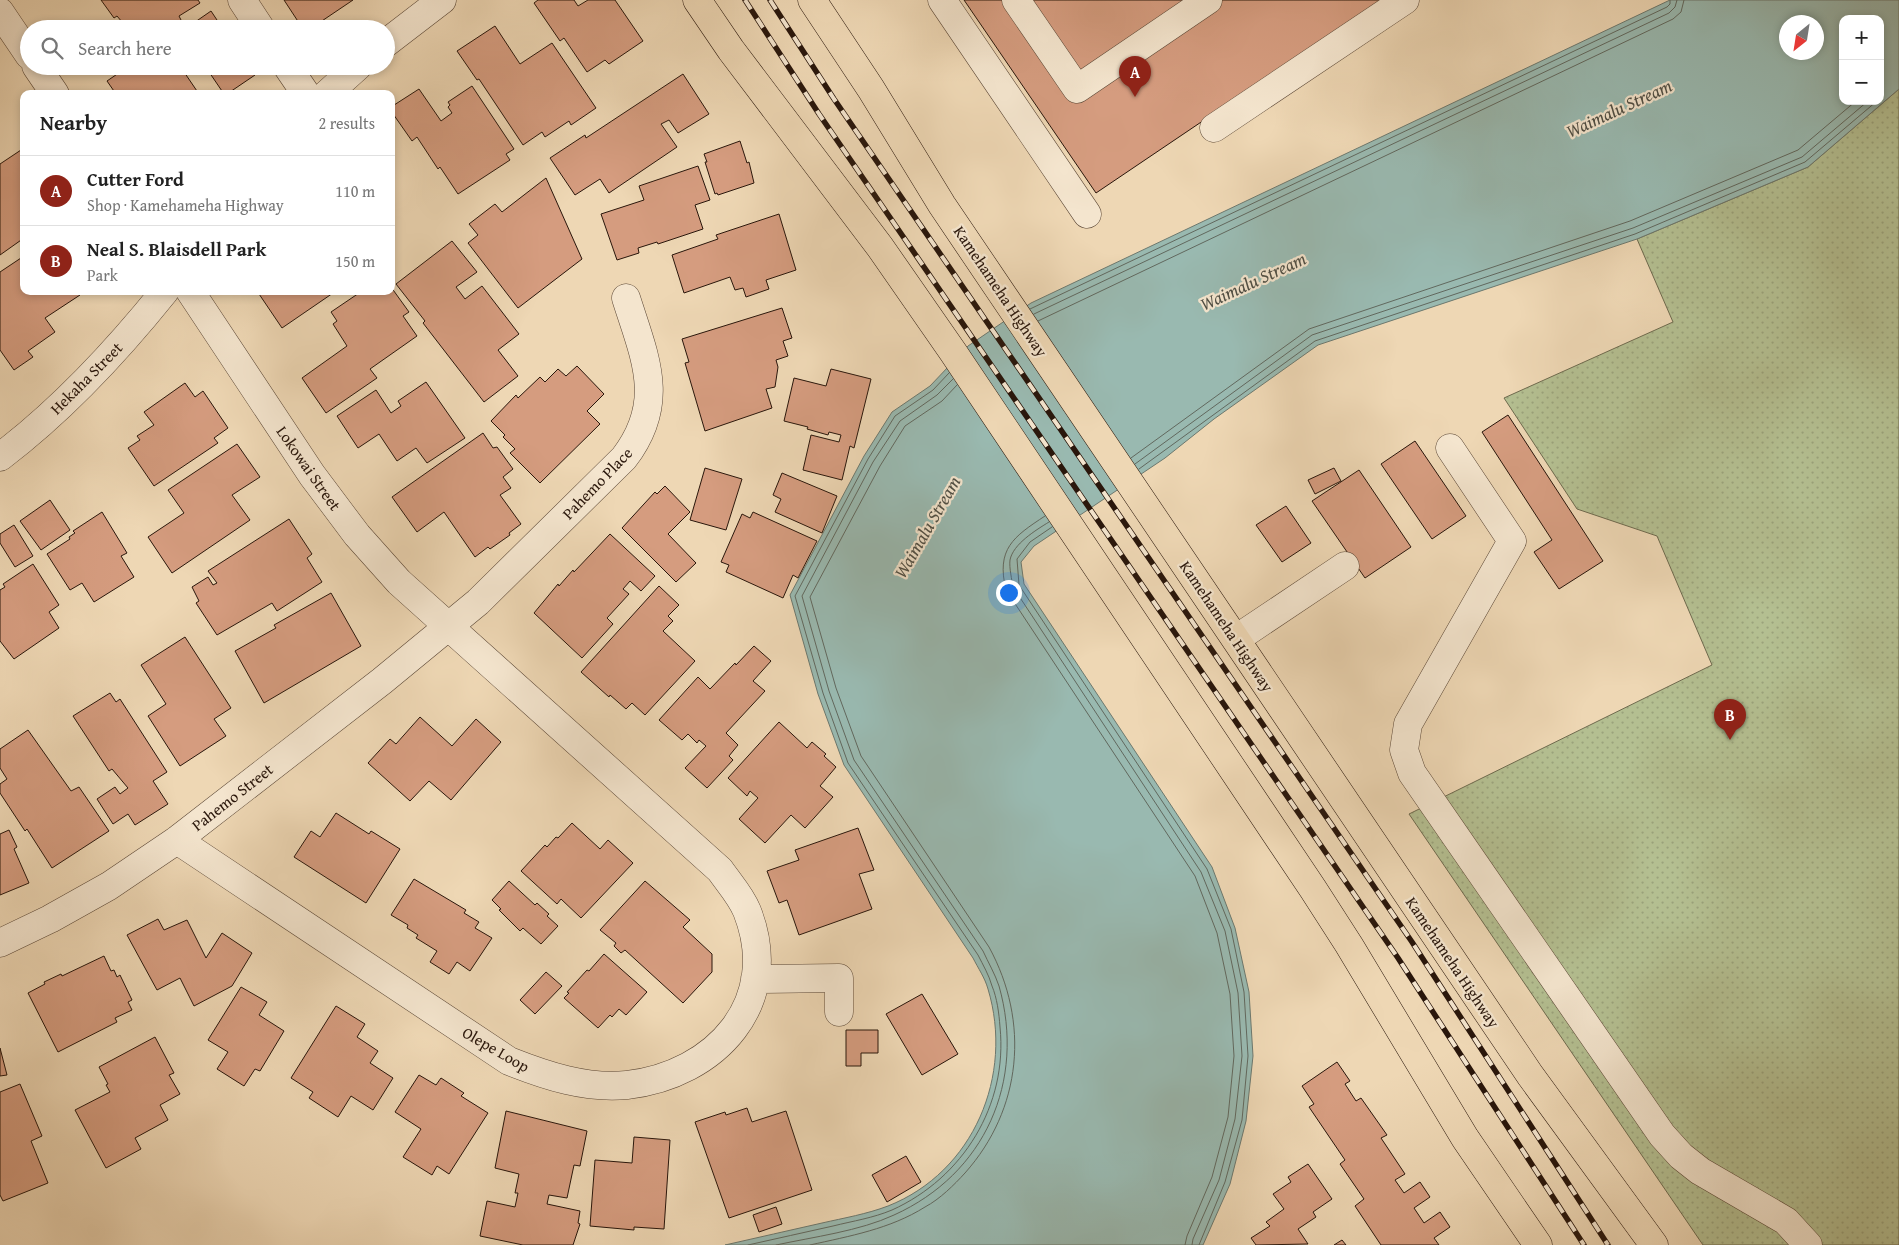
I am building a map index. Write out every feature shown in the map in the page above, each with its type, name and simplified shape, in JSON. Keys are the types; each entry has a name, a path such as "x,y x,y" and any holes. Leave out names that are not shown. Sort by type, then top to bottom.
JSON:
{"main road":[{"path":"696,0 731,50 880,247 953,352 1318,897 1349,945 1460,1131 1538,1245"},
{"name":"Kamehameha Highway","path":"812,0 871,89 942,204 1530,1075 1654,1245"}],"street":[{"path":"242,0 255,20"},
{"path":"395,36 442,0"},
{"path":"942,0 1087,214"},
{"path":"1016,0 1076,89 1208,0"},
{"path":"1214,128 1406,0"},
{"path":"0,12 20,42"},
{"path":"42,75 52,90"},
{"path":"293,75 303,90"},
{"path":"331,90 348,75"},
{"name":"Hekaha Street","path":"0,457 66,401 100,367 162,295"},
{"name":"Lokowai Street","path":"193,295 312,475 352,527 399,582 449,627"},
{"name":"Pahemo Place","path":"449,627 492,588 624,458 635,444 647,415 650,397 643,352 626,298"},
{"path":"1450,448 1512,541 1408,724 1404,750 1412,773 1662,1135 1681,1156 1700,1171 1786,1221 1808,1245"},
{"path":"1236,639 1345,566"},
{"name":"Pahemo Street","path":"0,943 50,919 110,886 177,840 449,627"},
{"name":"Olepe Loop","path":"177,840 510,1061 536,1072 597,1086 626,1085 652,1081 676,1073 699,1062 716,1049 734,1028 751,998 755,979 756,954 753,931 749,917 735,890 720,870 449,627"},
{"path":"755,979 839,978 839,1012"}],"green space":[{"path":"1899,89 1899,1245 1703,1245 1409,814 1712,665 1657,536 1577,509 1504,398 1673,322 1637,239 1808,167 1880,105 1884,105 1884,102"}],"water":[{"name":"Waimalu Stream","path":"1670,0 1899,0 1899,89 1884,102 1884,15 1839,15 1839,105 1880,105 1808,167 1637,239 1318,345 1214,419 1165,458 1034,546 1021,562 1024,584 1212,867 1235,928 1249,992 1253,1056 1246,1121 1230,1184 1203,1245 725,1245 855,1216 888,1206 918,1190 944,1170 964,1145 980,1117 990,1086 995,1054 995,1022 985,981 973,958 844,765 818,694 790,595 864,456 892,412 930,386 968,346 1031,303"}],"building":[{"path":"101,0 198,0 200,3 179,16 181,20 120,20 117,16 114,18"},
{"path":"284,0 353,0 323,20 297,20"},
{"path":"538,0 574,0 578,6 588,0 615,0 643,41 609,64 605,60 587,72 564,38 560,41 534,3"},
{"path":"964,0 1382,0 1096,193"},
{"path":"211,11 217,20 198,20"},
{"path":"495,26 520,64 552,43 596,108 571,125 569,121 545,137 542,132 523,145 479,79 477,80 457,51"},
{"path":"683,74 709,114 678,133 669,120 661,124 677,147 609,193 600,179 575,195 550,158 585,135 586,138"},
{"path":"116,75 186,75 196,90 113,90 107,81"},
{"path":"211,75 255,75 233,90 221,90"},
{"path":"472,86 514,149 506,154 510,160 458,194 440,167 438,169 417,137 412,141 395,117 395,104 419,89 441,121 452,113 448,107 450,105 448,102"},
{"path":"740,141 747,163 749,162 754,183 718,195 717,193 715,194 704,154"},
{"path":"20,151 20,241 0,255 0,164"},
{"path":"698,166 710,200 695,205 703,229 658,244 657,242 638,248 639,253 617,260 601,214 644,200 639,186"},
{"path":"546,178 582,259 518,308 468,243 478,235 469,224 495,204 502,212"},
{"path":"779,214 796,270 766,280 769,289 746,297 743,288 735,290 730,277 684,293 672,255 718,239 716,235"},
{"path":"452,241 477,272 456,287 465,299 482,286 519,334 498,350 518,376 484,402 423,323 425,321 396,284"},
{"path":"20,259 20,295 80,295 45,318 55,332 28,351 33,357 14,370 0,350 0,272"},
{"path":"395,293 409,312 403,316 417,336 370,369 377,378 326,413 302,378 347,346 333,324 337,321 331,312 356,295 395,295"},
{"path":"260,295 330,295 282,328"},
{"path":"782,308 792,338 783,341 788,356 776,360 778,367 775,387 766,389 772,408 705,431 685,363 689,362 682,339"},
{"path":"577,366 604,394 587,411 600,424 540,483 510,453 515,449 503,437 505,435 491,421 516,395 518,398 540,377 545,382 558,369 566,376"},
{"path":"831,369 871,379 854,448 850,446 842,480 803,470 811,435 839,442 841,435 829,432 828,435 807,429 808,427 784,421 794,378 826,386"},
{"path":"426,382 465,438 427,463 416,448 397,461 379,434 358,448 337,416 376,390 391,413 401,406 398,401"},
{"path":"185,383 195,397 203,391 228,428 214,438 218,443 154,486 128,448 140,440 137,436 154,425 144,412"},
{"path":"1508,415 1603,561 1559,589 1534,552 1552,540 1482,432"},
{"path":"483,433 493,448 497,447 513,469 503,477 511,488 500,495 521,524 509,533 510,535 490,549 488,547 475,557 444,512 417,532 392,497"},
{"path":"1415,441 1466,516 1432,539 1381,464"},
{"path":"237,444 260,477 232,495 250,520 172,573 148,537 184,513 168,490"},
{"path":"705,468 742,479 726,530 690,520"},
{"path":"1334,468 1341,481 1315,494 1308,480"},
{"path":"1359,470 1411,547 1365,578 1312,501"},
{"path":"782,473 837,496 822,533 775,512 781,499 773,495"},
{"path":"665,486 690,512 668,534 696,563 676,582 622,528 655,492 657,494"},
{"path":"50,500 70,530 41,550 20,521"},
{"path":"1286,506 1311,543 1282,562 1256,525"},
{"path":"102,512 127,553 121,556 134,577 94,602 82,583 70,590 47,554 70,539 69,537 75,533 73,531"},
{"path":"753,512 817,541 798,578 793,575 783,598 726,572 729,565 721,562 742,514 750,518"},
{"path":"289,519 312,554 307,558 322,582 277,611 272,603 217,635 196,603 199,601 192,587 208,577 213,585 217,583 208,571"},
{"path":"14,525 33,556 15,567 0,543 0,534"},
{"path":"610,534 655,576 641,591 630,581 623,589 629,594 607,618 613,624 582,658 534,613 558,584 559,586 573,570 574,572"},
{"path":"33,564 59,605 49,612 59,628 14,659 0,641 0,590 5,587 3,584"},
{"path":"659,586 679,605 668,616 673,621 663,631 695,661 645,715 632,703 626,709 610,695 609,697 581,672"},
{"path":"331,593 361,646 264,703 235,651 276,628 274,625"},
{"path":"185,637 231,708 214,719 226,736 180,766 148,716 166,704 141,665"},
{"path":"754,646 771,661 753,681 765,691 726,733 738,745 729,756 733,760 707,788 685,768 706,746 699,740 697,743 688,734 682,740 659,720 698,677 710,689"},
{"path":"110,693 116,702 120,699 167,772 153,781 168,804 135,825 128,814 113,824 97,799 115,787 120,794 128,788 112,769 109,771 73,716"},
{"path":"420,717 452,746 476,719 501,742 451,800 429,781 410,801 368,763 390,739 396,744"},
{"path":"779,722 807,748 812,742 826,754 824,756 836,767 820,786 833,797 805,828 791,815 765,843 739,819 758,798 750,791 747,796 728,778"},
{"path":"28,730 71,791 79,787 109,831 52,868 27,829 25,831 0,793 0,784 7,779 0,768 0,749"},
{"path":"336,813 369,834 371,831 400,849 366,903 294,857 311,831 320,837"},
{"path":"572,823 600,849 608,840 633,863 581,918 561,899 557,904 521,871 545,845 547,847"},
{"path":"858,828 874,870 859,874 872,909 799,935 787,900 779,903 767,871 799,860 795,850"},
{"path":"9,830 17,847 14,849 29,883 0,895 0,834"},
{"path":"414,879 466,910 464,913 479,922 475,928 492,938 470,971 457,962 449,974 430,962 437,951 416,938 418,935 407,928 408,925 391,915"},
{"path":"509,881 535,905 537,903 549,914 547,916 558,926 541,944 523,928 520,931 499,910 501,909 492,900"},
{"path":"645,881 690,920 683,927 712,954 712,972 683,1003 625,950 621,953 614,946 616,943 600,930"},
{"path":"158,919 164,930 187,920 206,958 222,933 252,953 232,986 194,1006 180,978 157,990 127,935"},
{"path":"604,954 647,992 626,1015 619,1009 612,1017 610,1015 598,1028 564,998 587,970 589,971"},
{"path":"104,956 111,971 114,970 117,977 120,975 132,1000 128,1002 132,1010 115,1018 117,1022 58,1052 28,993 45,984 44,982 61,974 62,976"},
{"path":"546,972 562,986 535,1014 520,1000"},
{"path":"241,987 267,1002 259,1015 284,1031 260,1071 255,1069 244,1086 217,1069 228,1052 208,1040"},
{"path":"922,994 958,1054 922,1075 886,1014"},
{"path":"336,1006 365,1024 357,1037 378,1051 370,1063 393,1078 373,1110 351,1096 338,1117 309,1098 313,1092 291,1078"},
{"path":"846,1030 878,1030 878,1053 861,1053 861,1066 846,1066"},
{"path":"155,1037 174,1073 169,1075 180,1094 160,1105 168,1120 135,1138 141,1149 106,1168 75,1110 110,1092 99,1067"},
{"path":"0,1048 7,1075 0,1076"},
{"path":"1337,1062 1350,1081 1345,1084 1356,1101 1361,1098 1387,1135 1381,1138 1405,1174 1395,1180 1404,1193 1420,1182 1430,1197 1414,1208 1424,1223 1440,1212 1450,1227 1434,1238 1439,1245 1381,1245 1355,1206 1364,1199 1340,1164 1345,1160 1309,1107 1314,1104 1302,1086"},
{"path":"419,1075 436,1085 441,1078 464,1093 461,1096 488,1113 449,1174 437,1166 432,1175 403,1157 421,1129 395,1112"},
{"path":"20,1084 42,1136 31,1141 48,1183 3,1201 0,1195 0,1092"},
{"path":"747,1108 752,1122 786,1111 812,1190 729,1218 695,1122 725,1112 726,1115"},
{"path":"506,1111 587,1131 580,1166 574,1165 567,1198 549,1195 547,1204 580,1211 578,1223 580,1224 573,1245 523,1245 480,1236 487,1201 515,1207 518,1193 515,1193 519,1174 495,1168"},
{"path":"634,1137 670,1140 664,1229 634,1227 634,1230 590,1226 595,1160 632,1163"},
{"path":"906,1156 921,1182 887,1202 872,1175"},
{"path":"1308,1164 1332,1199 1313,1212 1316,1217 1298,1229 1308,1244 1256,1245 1251,1238 1270,1226 1266,1222 1284,1209 1273,1194 1291,1182 1288,1177"},
{"path":"776,1207 782,1224 759,1232 753,1215"},
{"path":"1342,1240 1346,1245 1334,1245"}],"railway":[{"path":"745,0 819,114 1398,958 1584,1245"},
{"path":"770,0 834,99 1412,942 1608,1245"}],"place":[{"name":"Cutter Ford","path":"1135,97"},
{"name":"Neal S. Blaisdell Park","path":"1730,740"}]}
